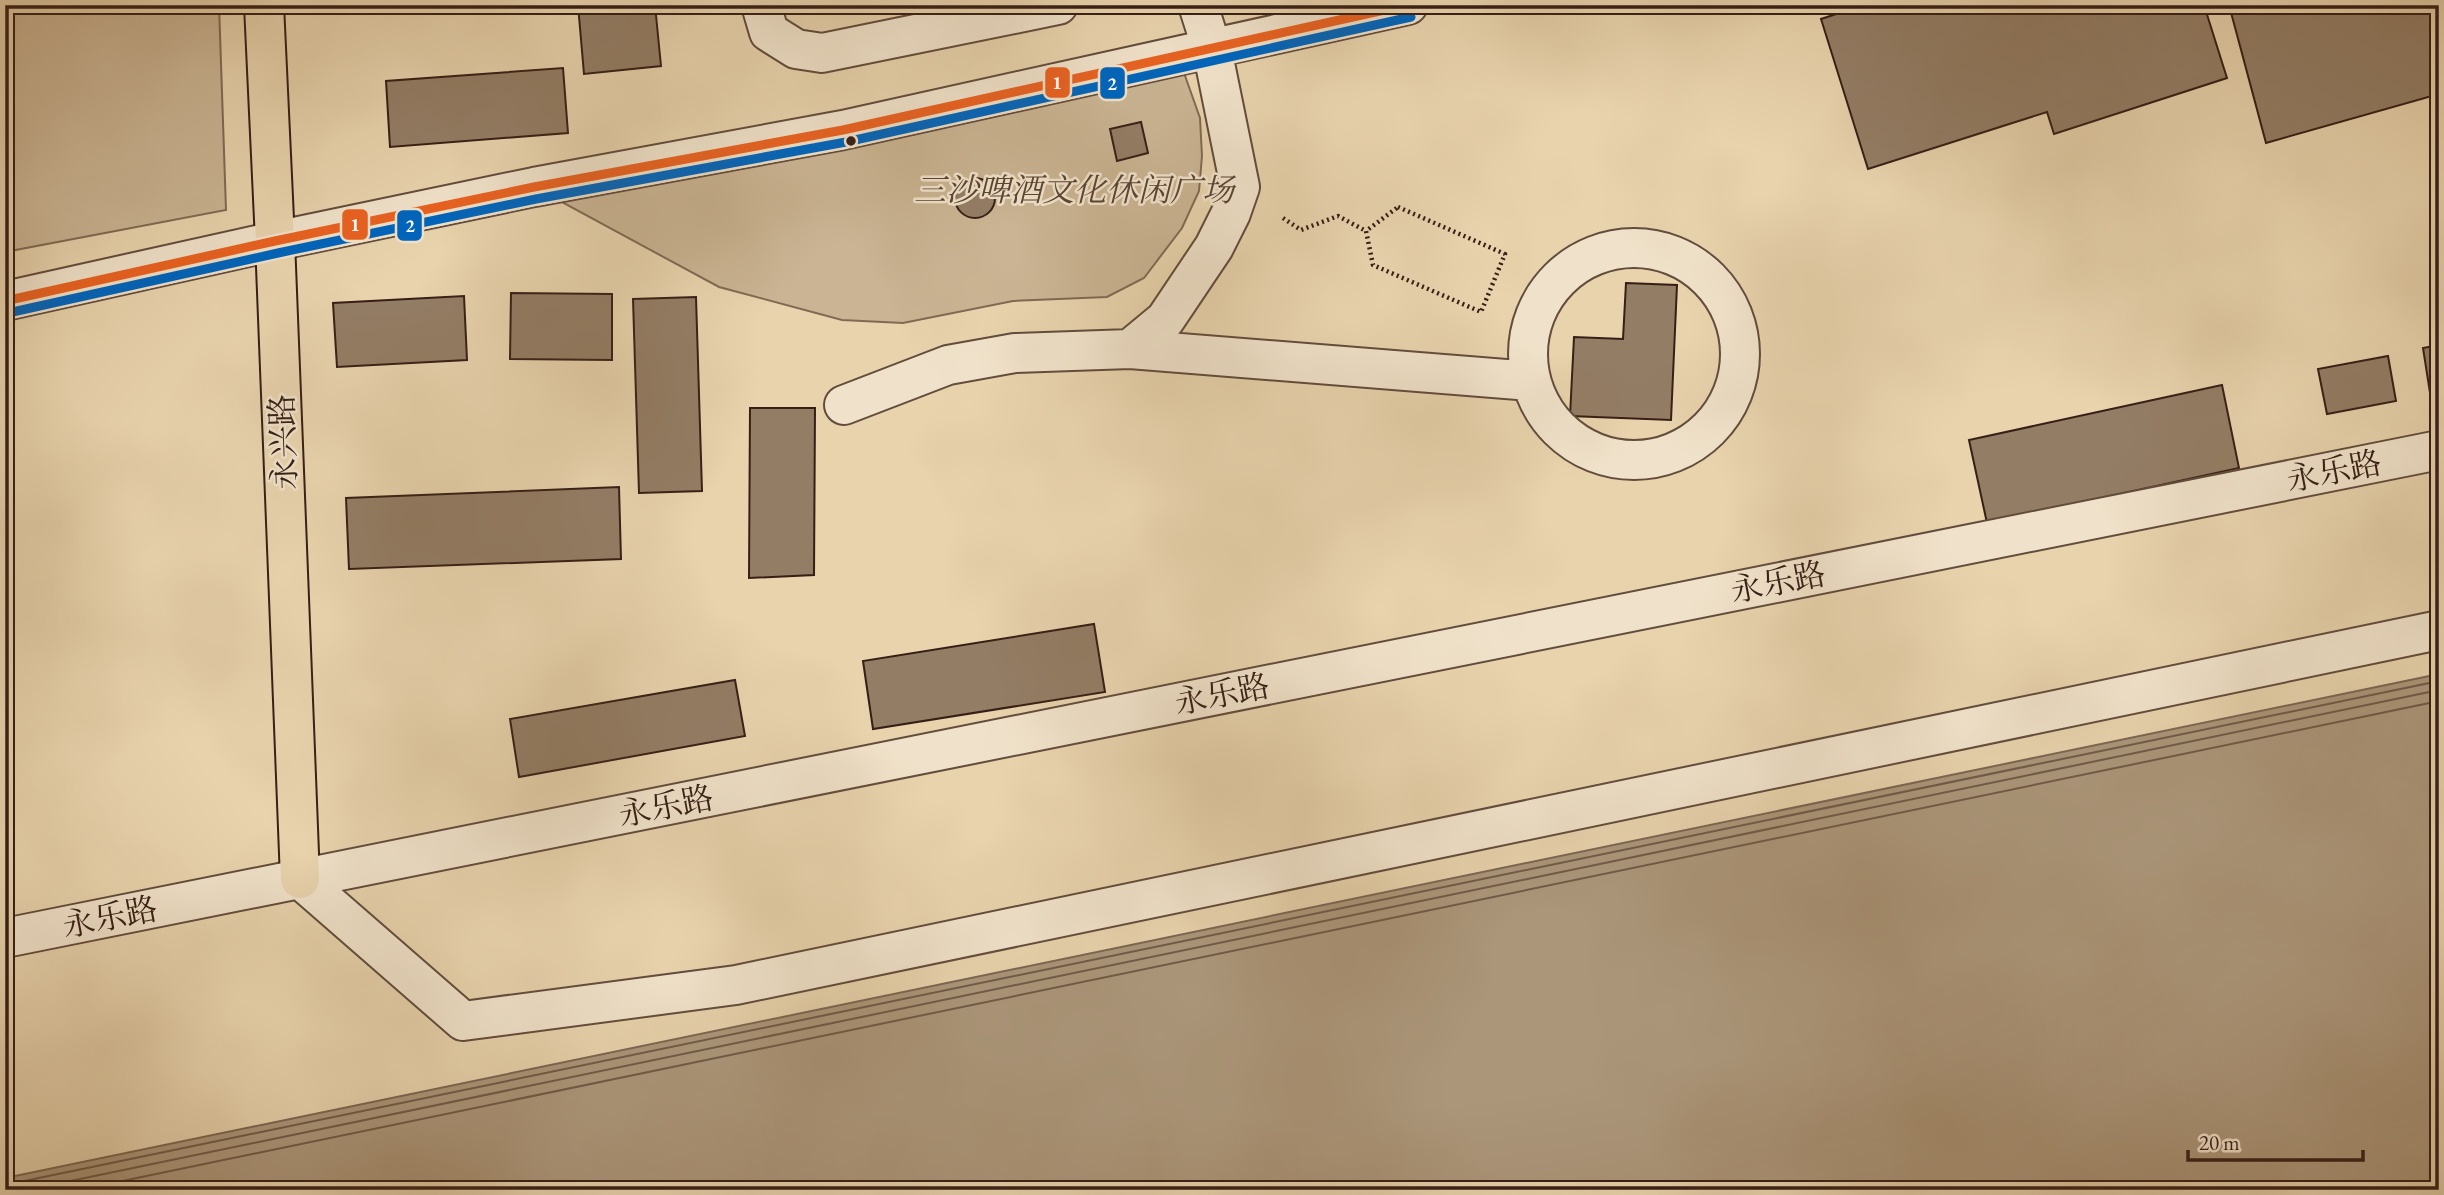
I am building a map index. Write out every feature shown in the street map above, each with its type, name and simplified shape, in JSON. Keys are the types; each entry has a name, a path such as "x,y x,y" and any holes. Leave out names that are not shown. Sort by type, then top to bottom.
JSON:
{"main road":[{"name":"永兴路","path":"264,5 300,879"}],"street":[{"path":"761,5 769,32 796,49 822,53 1058,5"},
{"path":"1130,349 1165,320 1214,247 1240,187 1212,49 1198,5"},
{"path":"5,301 275,240 534,187 843,130 1408,5"},
{"path":"1642,248 1675,255 1704,273 1725,299 1738,329 1740,363 1732,395 1715,423 1689,445 1659,458 1626,461 1594,454 1565,436 1544,411 1531,381 1528,347 1535,314 1553,286 1577,264 1609,250 1642,248"},
{"path":"844,405 948,365 1015,353 1130,349 1531,381"},
{"name":"永乐路","path":"5,938 2439,450"},
{"path":"300,879 463,1021 736,985 2439,630"}],"path":[{"path":"1240,187 1301,230 1338,216 1366,231"},
{"path":"1398,207 1505,254 1481,312 1373,265 1366,231 1398,207"}],"green space":[{"path":"5,5 219,5 226,210 5,252"},
{"name":"三沙啤酒文化休闲广场","path":"1178,56 1200,118 1202,156 1199,191 1182,228 1144,278 1107,297 1013,301 903,323 842,320 719,287 534,187"}],"water":[{"path":"2439,674 2439,1190 5,1190 5,1178"}],"building":[{"path":"578,5 655,5 661,66 584,74"},
{"path":"1864,5 2204,5 2227,78 2054,134 2047,112 1868,169 1821,19"},
{"path":"2229,5 2439,5 2439,94 2266,143"},
{"path":"563,68 568,133 390,147 386,81"},
{"path":"1141,122 1148,153 1117,161 1110,129"},
{"path":"975,178 983,179 989,184 994,190 994,206 989,212 983,217 975,218 967,217 961,212 956,206 955,198 956,190 961,184 967,179"},
{"path":"1626,283 1677,285 1671,420 1570,416 1574,337 1623,339"},
{"path":"511,293 612,294 612,360 510,359"},
{"path":"464,296 467,360 337,367 333,303"},
{"path":"696,297 702,491 639,493 633,299"},
{"path":"2439,345 2439,392 2430,393 2423,348"},
{"path":"2388,356 2396,401 2327,414 2318,369"},
{"path":"2222,385 2239,468 1987,523 1969,440"},
{"path":"750,408 815,408 814,575 749,578"},
{"path":"619,487 621,559 349,569 346,498"},
{"path":"1094,624 1105,692 873,729 863,661"},
{"path":"735,680 745,736 519,777 510,719"}],"transit line":[{"name":"1","path":"5,301 534,187 843,130 1407,5"},
{"name":"2","path":"8,313 536,199 846,142 1411,17"}]}
